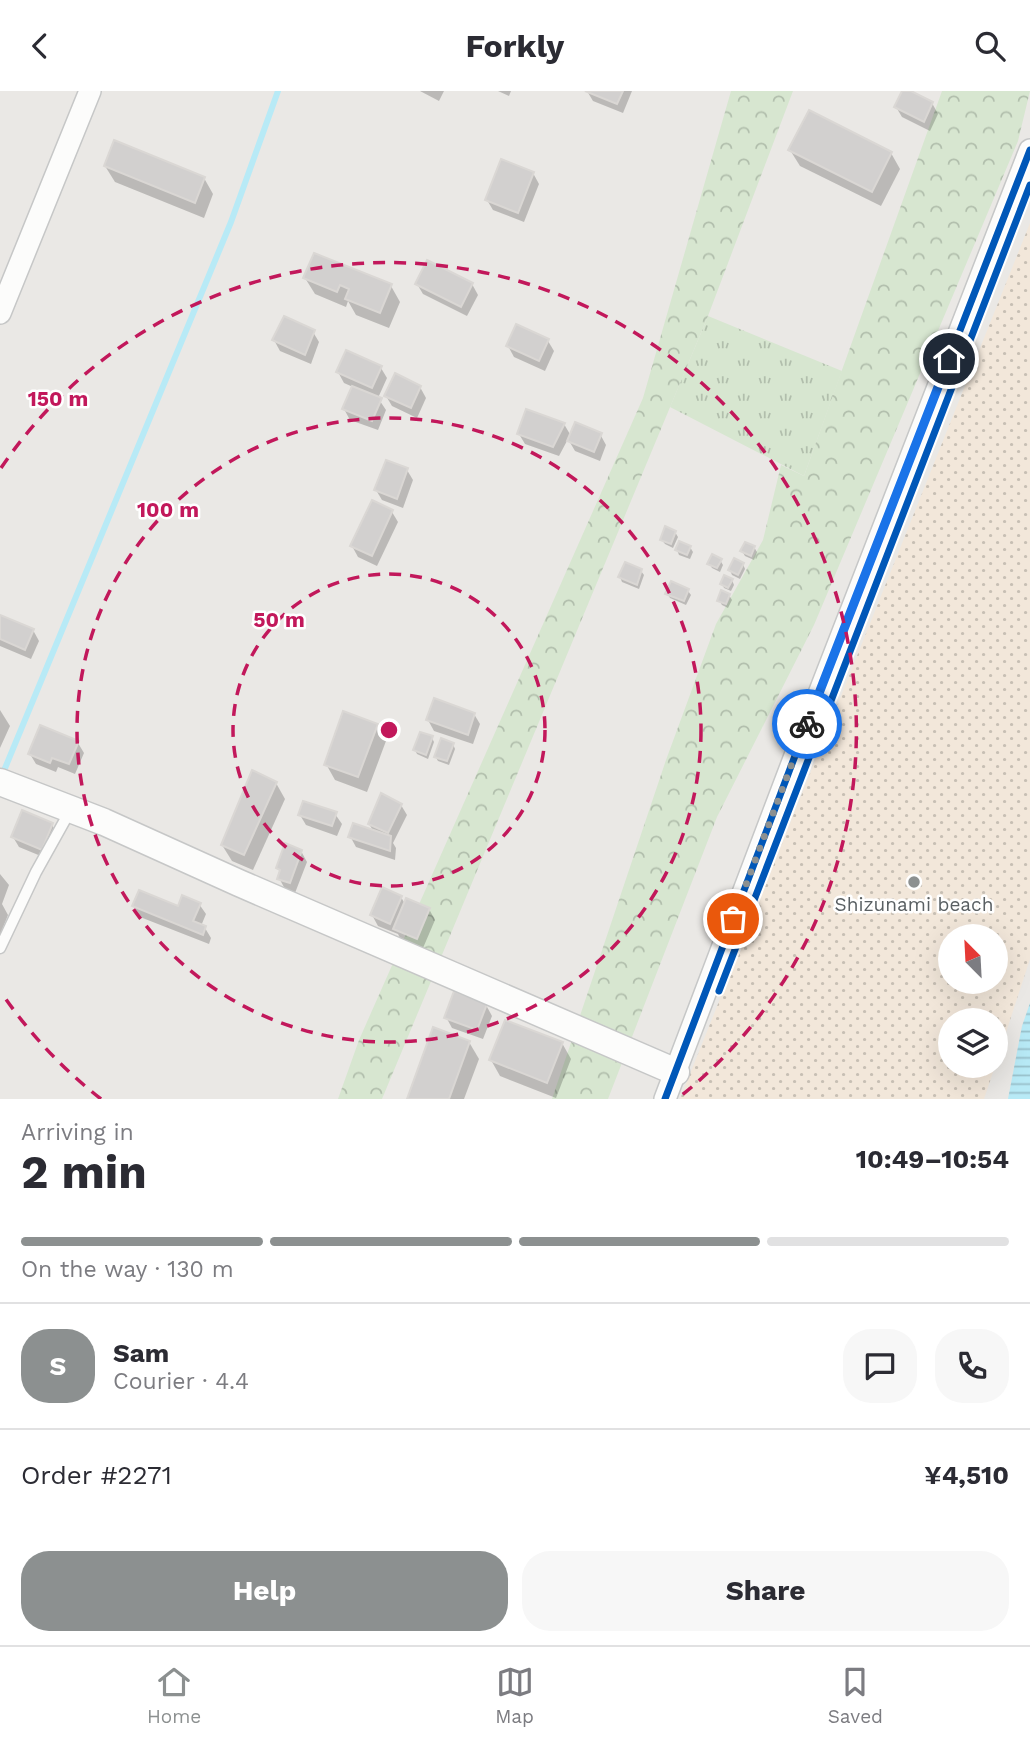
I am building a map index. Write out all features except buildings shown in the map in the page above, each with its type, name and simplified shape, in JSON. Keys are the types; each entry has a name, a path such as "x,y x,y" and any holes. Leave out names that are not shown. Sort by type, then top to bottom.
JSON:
{"street":[{"path":"0,313 90,91"},
{"path":"665,1099 1030,150"},
{"path":"4,784 104,822 676,1072"}],"lane":[{"path":"0,948 36,872 70,811"}],"green space":[{"path":"731,91 793,91 708,316 382,1099 338,1099 359,1040 643,398"},
{"path":"942,91 1030,91 1018,141 814,625 717,817 608,1099 552,1099 666,760 716,624 763,540 781,465 804,476"},
{"path":"708,316 842,371 804,476 670,407"}],"sand":[{"path":"1030,223 1030,959 1008,1026 1008,1008 938,1008 938,1078 991,1078 984,1099 680,1099"}],"water":[{"path":"1030,1003 1030,1099 1008,1099 1022,1026"}],"waterway":[{"path":"0,776 231,222 278,91"}],"cycle path":[{"path":"665,1099 1030,150"},
{"path":"719,991 1030,185"}],"way so far":[{"path":"733,919 807,724"}],"place":[{"name":"Shizunami beach","path":"914,882"}],"route":[{"path":"807,724 949,359"}]}
